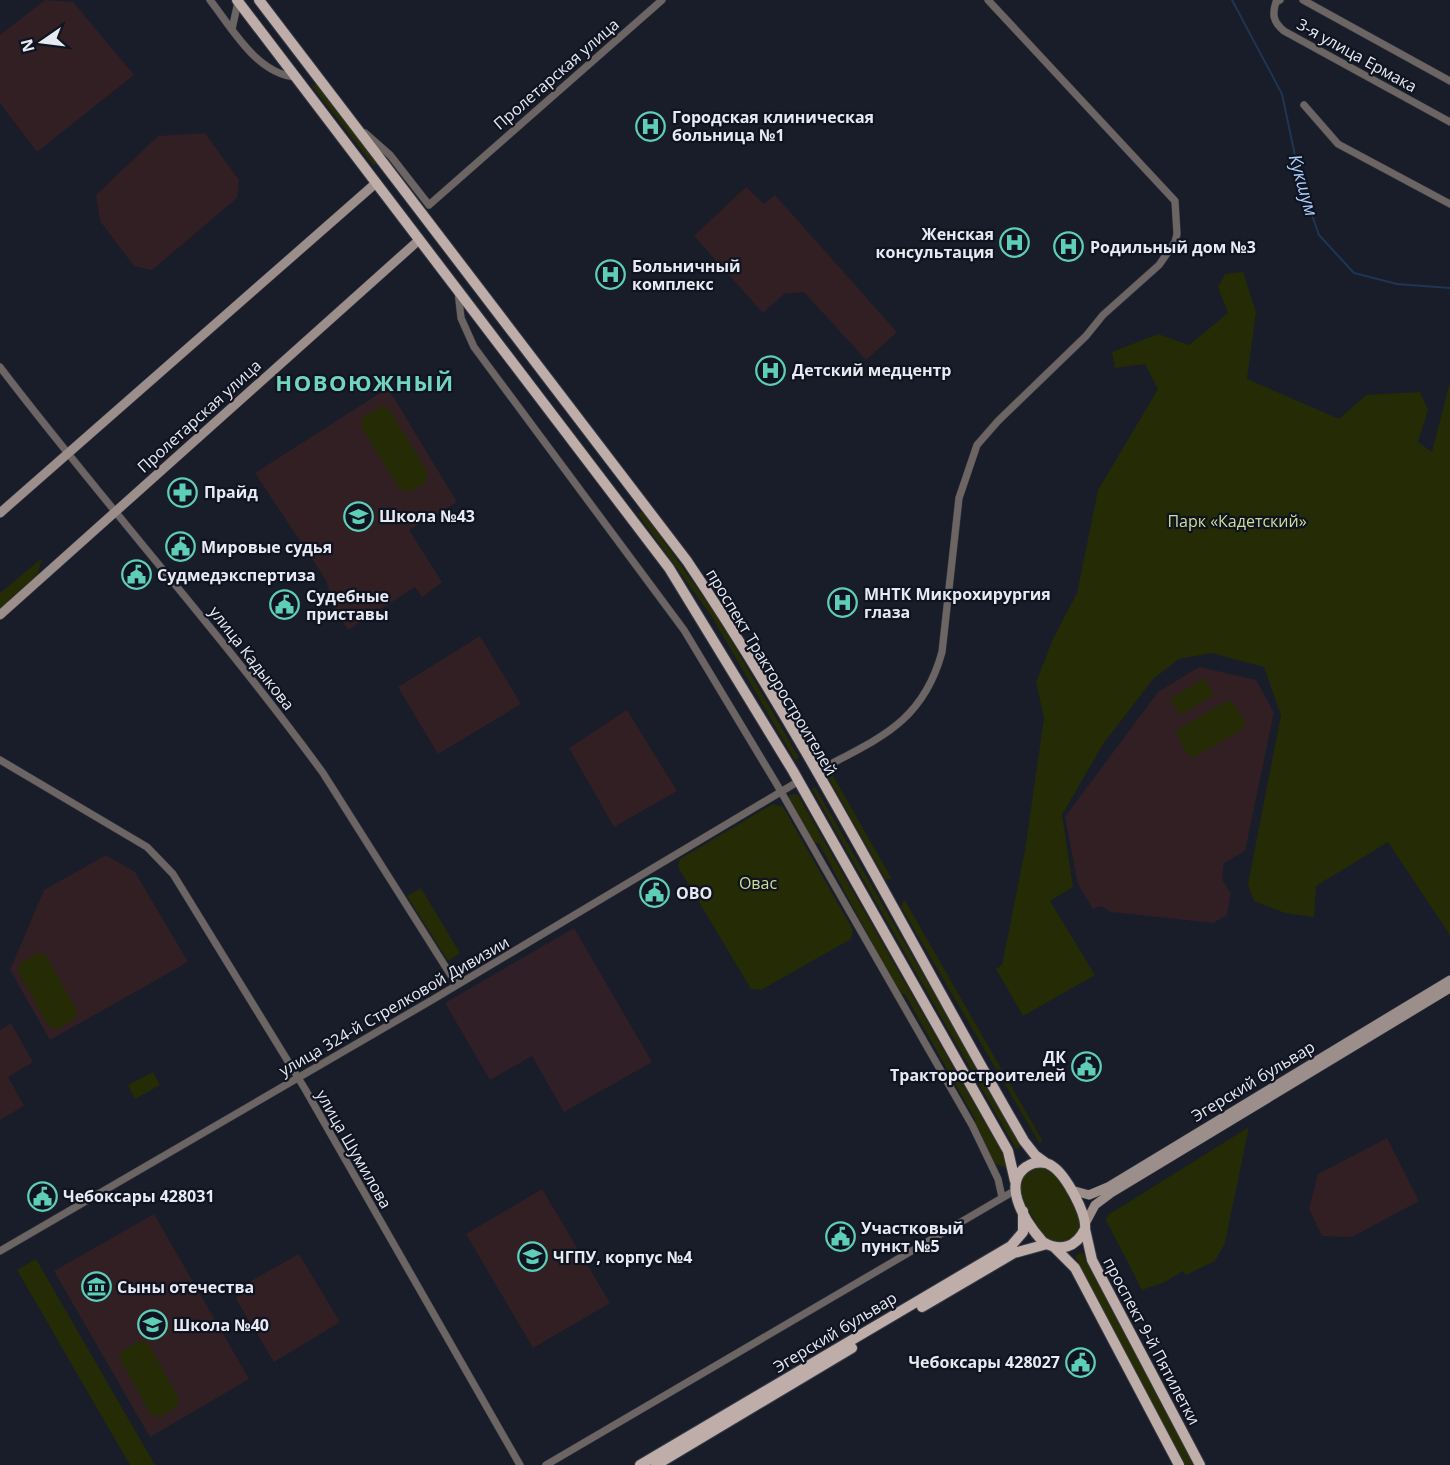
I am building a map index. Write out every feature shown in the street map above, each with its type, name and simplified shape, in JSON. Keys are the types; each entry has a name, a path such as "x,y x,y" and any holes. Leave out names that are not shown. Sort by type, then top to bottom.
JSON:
{"main road":[{"name":"проспект Тракторостроителей","path":"260,0 577,416 715,603 816,772 1024,1141 1035,1155 1046,1163"},
{"name":"проспект Тракторостроителей","path":"237,1 625,510 696,609 799,781 1008,1150 1014,1186"},
{"path":"376,183 395,177"},
{"path":"419,240 430,224"},
{"path":"474,312 489,300"},
{"path":"562,428 577,416"},
{"path":"625,510 639,499"},
{"path":"799,781 816,772"},
{"path":"1046,1163 1054,1167 1083,1211 1085,1226 1073,1245 1051,1246 1040,1238 1023,1210 1014,1186 1028,1165 1046,1163"},
{"name":"Эгерский бульвар","path":"656,1465 725,1420 1011,1246 1023,1232 1023,1210"},
{"name":"проспект 9-й Пятилетки","path":"1085,1226 1086,1243 1092,1260 1200,1465"},
{"name":"проспект 9-й Пятилетки","path":"1051,1246 1075,1268 1179,1465"},
{"name":"Эгерский бульвар","path":"874,1331 1014,1253 1051,1246"},
{"name":"Эгерский бульвар","path":"640,1465 725,1420"}],"street":[{"name":"проспект Тракторостроителей","path":"210,0 256,58 285,76 295,77"},
{"name":"Пролетарская улица","path":"429,205 662,0"},
{"path":"816,772 890,732 904,721 927,691 935,675 942,652 959,498 977,445 998,421 1086,336 1103,315 1159,265 1175,242 1177,234 1175,201 988,0"},
{"name":"3-я улица Ермака","path":"1280,0 1276,2 1273,11 1274,19 1284,31 1450,122"},
{"name":"3-я улица Ермака","path":"1303,0 1450,81"},
{"path":"232,29 237,1"},
{"path":"1304,105 1338,144 1450,204"},
{"path":"352,121 390,156 429,205 430,224"},
{"path":"0,513 376,183"},
{"name":"Пролетарская улица","path":"0,615 419,240"},
{"path":"458,290 461,318 474,347 684,630 781,792 977,1136 998,1179 1002,1197"},
{"name":"улица Кадыкова","path":"0,367 66,454 236,658 323,773 457,985"},
{"name":"улица Шумилова","path":"0,760 147,847 159,858 182,888 297,1079 520,1465"},
{"name":"улица 324-й Стрелковой Дивизии","path":"0,1251 457,985 799,781"},
{"name":"Эгерский бульвар","path":"1085,1226 1091,1210 1102,1200 1450,980"},
{"name":"Эгерский бульвар","path":"1370,1032 1450,988"},
{"name":"Эгерский бульвар","path":"1069,1188 1084,1195 1101,1191 1249,1106"},
{"path":"546,1465 1002,1197 1014,1186"}],"shaded area":[{"path":"45,0 73,2 134,75 37,152 0,103 0,35"},
{"path":"205,133 239,180 237,198 152,270 134,266 100,221 96,195 158,136"},
{"path":"746,187 764,204 775,195 897,332 866,360 804,292 784,294 763,313 694,236"},
{"name":"Школа №43","path":"388,388 457,502 409,530 442,582 422,597 415,587 348,630 334,608 326,580 255,473"},
{"path":"480,636 521,704 438,754 398,687"},
{"path":"1199,667 1256,680 1274,712 1245,851 1224,863 1222,880 1231,893 1227,915 1213,923 1111,912 1101,906 1093,909 1078,884 1065,817 1158,692"},
{"path":"627,710 677,791 614,827 569,748"},
{"path":"106,855 135,872 188,962 50,1040 10,970 44,890"},
{"path":"574,928 652,1062 564,1112 532,1056 490,1080 445,1003"},
{"path":"11,1023 33,1062 8,1077 24,1106 0,1120 0,1030"},
{"path":"1387,1138 1419,1201 1352,1237 1322,1236 1309,1209 1318,1174"},
{"name":"ЧГПУ, корпус №4","path":"542,1189 610,1303 533,1348 466,1234"},
{"name":"Школа №40","path":"154,1214 249,1379 150,1437 54,1271"},
{"path":"299,1254 340,1322 274,1362 236,1299 244,1285"}],"green space":[{"path":"316,84 377,163 374,166 312,86"},
{"name":"Парк «Кадетский»","path":"1243,272 1256,312 1247,379 1339,419 1366,395 1420,392 1428,410 1418,442 1432,452 1450,382 1450,935 1388,842 1316,886 1314,917 1285,913 1254,901 1248,884 1281,715 1264,667 1211,653 1179,659 1153,679 1103,744 1062,815 1073,887 1050,901 1095,975 1023,1016 996,969 1002,965 1025,850 1044,718 1036,682 1053,639 1077,593 1098,490 1158,389 1145,364 1115,368 1112,352 1158,334 1189,345 1228,313 1218,287 1225,274"},
{"path":"383,406 389,409 428,473 426,482 409,492 400,490 361,426 363,417"},
{"path":"642,511 716,614 799,758 795,760 712,617 638,514"},
{"path":"42,558 35,584 0,615 0,593"},
{"path":"1204,678 1214,695 1180,715 1170,699"},
{"path":"1226,701 1233,702 1245,722 1244,728 1195,757 1188,755 1177,736 1177,730"},
{"path":"832,774 892,879 885,879 828,777"},
{"path":"815,787 1022,1146 1016,1149 812,789"},
{"path":"798,795 1004,1156 1007,1168 995,1164 973,1124 975,1119 905,994 899,994 819,843 814,843 789,800 789,796"},
{"name":"Овас","path":"773,804 783,807 853,930 851,939 761,990 751,989 678,867 680,859"},
{"path":"421,888 460,953 448,961 407,896"},
{"path":"904,899 1042,1140 1040,1144 901,907"},
{"path":"37,953 46,955 77,1011 75,1019 58,1029 49,1027 18,971 20,963"},
{"path":"153,1072 160,1085 135,1099 128,1085"},
{"path":"1249,1127 1225,1243 1215,1261 1186,1275 1183,1271 1165,1282 1142,1290 1106,1220 1108,1215"},
{"path":"1035,1167 1044,1167 1054,1174 1076,1204 1081,1216 1081,1224 1079,1231 1070,1240 1049,1240 1043,1236 1019,1193 1022,1176"},
{"path":"1082,1252 1194,1465 1185,1465 1075,1256"},
{"path":"36,1259 155,1465 130,1465 17,1270"},
{"path":"139,1341 148,1343 179,1399 177,1407 160,1417 151,1415 120,1359 122,1351"}],"waterway":[{"name":"Кукшум","path":"1232,0 1282,94 1301,184 1319,235 1354,273 1397,284 1450,288"}],"place":[{"name":"Городская клиническая больница №1","path":"651,126"},
{"name":"Женская консультация","path":"1015,243"},
{"name":"Родильный дом №3","path":"1069,247"},
{"name":"Больничный комплекс","path":"611,275"},
{"name":"Детский медцентр","path":"771,370"},
{"name":"Прайд","path":"183,492"},
{"name":"Школа №43","path":"358,516"},
{"name":"Мировые судья","path":"180,547"},
{"name":"Судмедэкспертиза","path":"136,575"},
{"name":"МНТК Микрохирургия глаза","path":"843,603"},
{"name":"Судебные приставы","path":"285,605"},
{"name":"ОВО","path":"655,893"},
{"name":"ДК Тракторостроителей","path":"1087,1066"},
{"name":"Чебоксары 428031","path":"42,1196"},
{"name":"Участковый пункт №5","path":"840,1237"},
{"name":"ЧГПУ, корпус №4","path":"532,1257"},
{"name":"Сыны отечества","path":"96,1287"},
{"name":"Школа №40","path":"152,1325"},
{"name":"Чебоксары 428027","path":"1081,1362"}],"district":[{"name":"НОВОЮЖНЫЙ","path":"365,382"}]}
